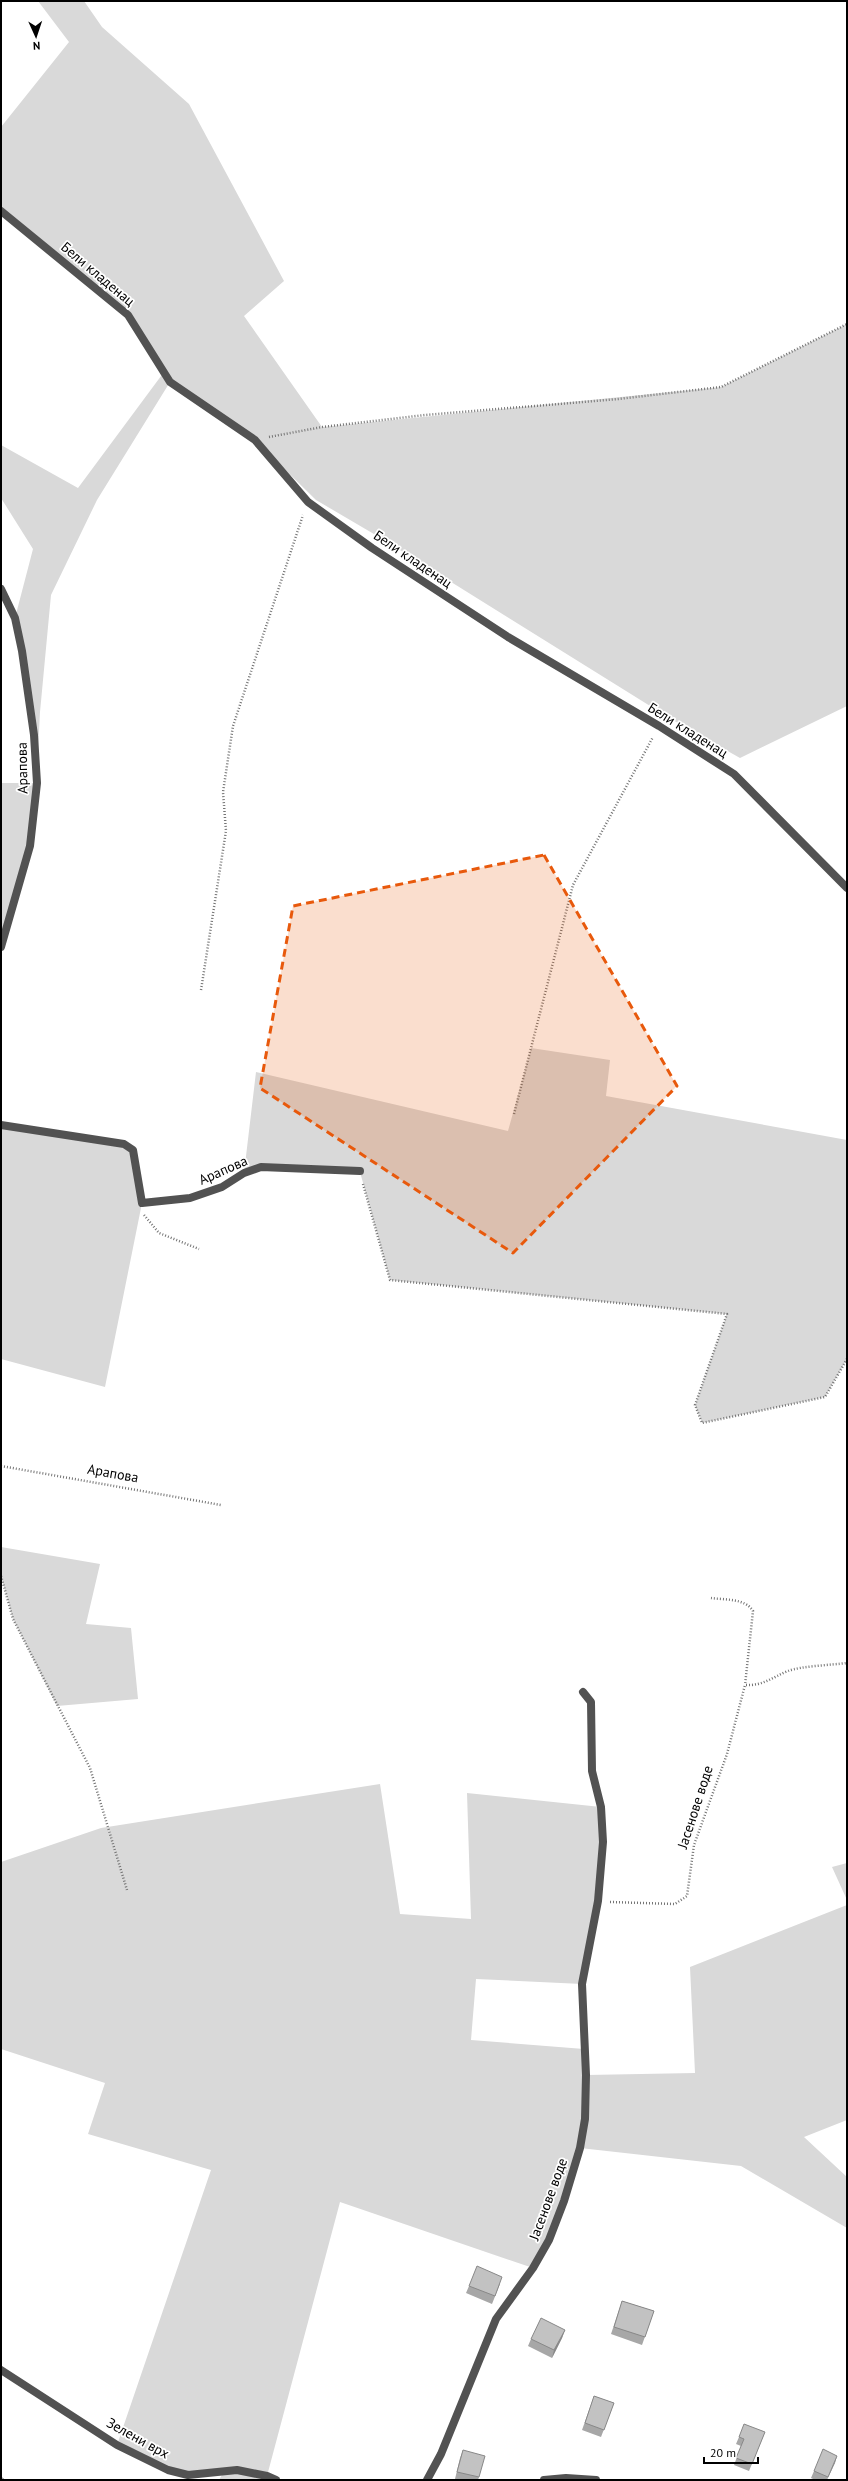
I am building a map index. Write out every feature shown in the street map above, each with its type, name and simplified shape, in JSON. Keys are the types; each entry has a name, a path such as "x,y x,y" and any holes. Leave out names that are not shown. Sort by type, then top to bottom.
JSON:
{"street":[{"name":"Бели кладенац","path":"1,211 128,315 170,382 255,440 308,502 372,548 508,637 659,726 734,774 847,888"},
{"name":"Арапова","path":"1,589 15,618 22,651 34,735 37,783 30,846 1,947"},
{"path":"1,1125 124,1144 133,1150 142,1202"},
{"name":"Арапова","path":"142,1202 190,1198 222,1187 244,1173 260,1168 360,1172"},
{"name":"Јасенове воде","path":"427,2480 441,2454 496,2319 533,2268 549,2240 564,2201 577,2156 585,2119 586,2075 582,1984 598,1901 602,1864 601,1807 592,1771 590,1702 583,1692"},
{"name":"Зелени врх","path":"1,2370 117,2445 168,2470 188,2475 237,2470 267,2476 276,2480"},
{"path":"544,2480 566,2478 596,2480"}],"path":[{"path":"255,440 322,427 721,387 847,324"},
{"path":"201,990 226,831 223,792 233,726 308,502"},
{"path":"514,1114 573,885 659,726"},
{"path":"360,1172 390,1280 727,1314 695,1405 702,1423 825,1397 847,1359"},
{"path":"142,1202 143,1214 159,1234 199,1249"},
{"name":"Арапова","path":"1,1466 221,1505"},
{"path":"1,1576 13,1618 90,1768 127,1890"},
{"name":"Јасенове воде","path":"598,1901 675,1904 688,1896 694,1845 727,1754 745,1685 753,1611 749,1605 744,1602 711,1598"},
{"path":"745,1685 754,1685 768,1681 789,1670 847,1664"}],"highlighted area":[{"path":"544,855 677,1086 513,1253 260,1088 293,906"}],"shaded area":[{"path":"38,1 84,1 102,27 189,104 284,281 244,316 322,427 721,387 847,324 847,706 740,758 671,719 379,537 316,500 255,440 170,382 97,500 51,595 40,712 36,779 15,618 33,549 1,498 1,445 78,488 164,372 128,315 1,211 1,127 69,42"},
{"path":"1,783 36,783 34,827 1,947"},
{"path":"531,1048 610,1060 606,1096 847,1140 847,1359 825,1397 702,1423 695,1405 727,1314 390,1280 360,1172 261,1167 244,1173 256,1072 508,1131"},
{"path":"1,1125 124,1144 133,1150 142,1203 105,1387 1,1359"},
{"path":"1,1547 100,1564 86,1624 131,1628 138,1699 57,1706 13,1619 1,1576"},
{"path":"380,1784 400,1914 471,1919 467,1793 601,1807 603,1842 582,1984 476,1979 471,2040 584,2049 587,2075 695,2073 690,1967 847,1905 847,2120 804,2137 847,2177 847,2228 741,2166 580,2148 564,2201 533,2268 340,2202 267,2476 276,2480 219,2480 223,2473 188,2475 117,2445 211,2170 88,2134 105,2083 1,2049 1,1862 101,1828"},
{"path":"847,1863 847,1900 832,1867"}],"building":[{"path":"477,2266 502,2277 495,2296 469,2286"},
{"path":"622,2301 654,2311 645,2337 614,2327"},
{"path":"541,2318 565,2330 554,2350 531,2339"},
{"path":"594,2396 614,2403 604,2430 585,2423"},
{"path":"744,2424 765,2432 752,2464 736,2458 744,2439 739,2437"},
{"path":"823,2449 837,2456 828,2477 814,2471"},
{"path":"463,2450 485,2456 479,2477 457,2472"}]}
